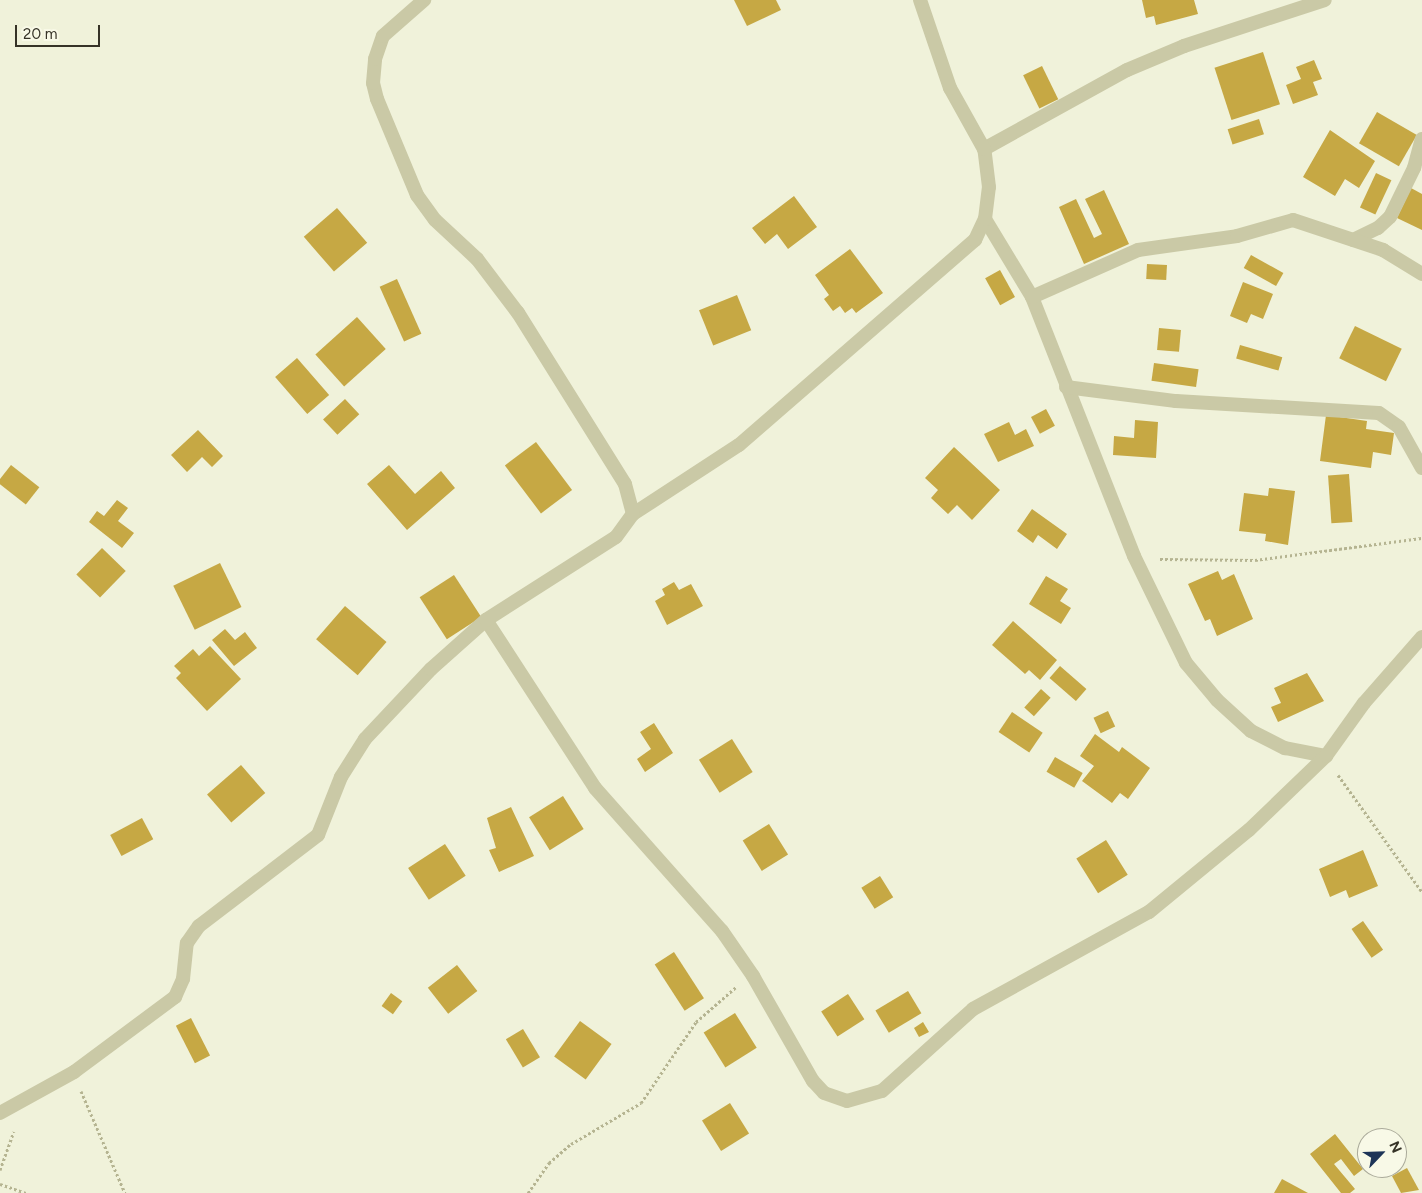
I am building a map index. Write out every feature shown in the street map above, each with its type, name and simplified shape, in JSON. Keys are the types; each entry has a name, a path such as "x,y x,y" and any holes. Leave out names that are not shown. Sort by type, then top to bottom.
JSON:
{"street":[{"path":"424,0 383,36 375,59 373,83 377,99 417,195 435,220 477,259 518,313 625,484 633,514"},
{"path":"0,1113 23,1102 74,1072 175,998 183,980 188,943 199,926 318,835 341,777 365,739 431,669 486,620 616,537 633,514 739,445 962,255 975,240 985,219 989,187 984,150 950,88 920,0"},
{"path":"984,150 1127,70 1184,46 1325,0"},
{"path":"1353,240 1378,228 1390,217 1414,168 1422,139"},
{"path":"985,219 1032,297 1134,556 1186,662 1217,700 1251,731 1285,748 1326,756"},
{"path":"1032,297 1138,250 1237,236 1294,220 1383,250 1422,274"},
{"path":"1066,387 1176,401 1379,413 1399,427 1422,468"},
{"path":"486,620 595,788 722,931 753,976 813,1081 824,1093 847,1101 868,1098 894,1081 973,1009 1149,912 1249,830 1326,756 1364,704 1422,637"}],"path":[{"path":"1134,556 1256,560 1422,538"},
{"path":"1326,756 1422,892"},
{"path":"528,1193 549,1163 571,1144 641,1103 696,1022 753,976"},
{"path":"74,1072 125,1193"},
{"path":"0,1170 23,1102"},
{"path":"0,1184 26,1193"}],"building":[{"path":"734,0 776,0 781,10 747,26"},
{"path":"1142,0 1194,0 1198,14 1156,25 1154,16 1146,18"},
{"path":"1263,52 1280,104 1231,120 1214,68"},
{"path":"1314,60 1322,79 1313,82 1318,95 1293,104 1286,85 1301,79 1296,67"},
{"path":"1042,66 1058,99 1039,108 1023,75"},
{"path":"1377,112 1417,135 1399,166 1359,143"},
{"path":"1259,119 1264,134 1233,144 1228,129"},
{"path":"1330,130 1375,161 1359,188 1345,179 1335,196 1303,177"},
{"path":"1376,173 1391,180 1375,215 1360,207"},
{"path":"1411,188 1422,194 1422,230 1397,218"},
{"path":"1104,190 1129,244 1084,264 1059,207 1076,199 1094,238 1102,234 1085,199"},
{"path":"794,196 817,227 788,249 777,234 765,244 752,228"},
{"path":"337,208 367,243 334,272 304,237"},
{"path":"850,249 883,293 856,313 852,308 845,313 840,306 833,311 824,299 829,295 815,275"},
{"path":"1251,255 1283,273 1276,286 1244,268"},
{"path":"1147,264 1167,265 1166,280 1146,279"},
{"path":"1000,270 1015,297 1000,305 985,278"},
{"path":"397,279 421,334 404,342 380,287"},
{"path":"1243,282 1273,294 1263,319 1251,314 1247,323 1230,316"},
{"path":"737,295 751,330 713,346 699,310"},
{"path":"357,317 386,349 344,386 315,354"},
{"path":"1355,326 1402,349 1386,381 1339,358"},
{"path":"1159,328 1181,330 1179,352 1157,350"},
{"path":"1240,345 1282,357 1278,371 1236,358"},
{"path":"297,358 329,395 307,414 275,377"},
{"path":"1154,363 1199,369 1196,387 1151,381"},
{"path":"345,399 359,414 337,435 323,419"},
{"path":"1046,409 1055,426 1040,434 1031,417"},
{"path":"1326,415 1367,421 1366,429 1394,433 1391,455 1373,452 1371,468 1320,461"},
{"path":"1135,420 1158,422 1156,458 1113,455 1114,436 1134,438"},
{"path":"1009,422 1015,435 1026,429 1034,446 998,462 984,434"},
{"path":"198,430 223,456 212,467 202,457 187,472 171,455"},
{"path":"536,442 572,490 541,513 505,465"},
{"path":"954,447 1000,490 972,520 957,505 948,514 931,498 938,490 925,478"},
{"path":"11,465 39,487 26,505 0,484 0,479"},
{"path":"389,465 415,494 441,471 455,488 407,530 367,484"},
{"path":"1349,474 1352,522 1331,523 1328,475"},
{"path":"1269,488 1295,491 1288,545 1265,541 1266,534 1239,531 1244,493 1268,496"},
{"path":"117,500 128,508 118,521 134,533 122,548 89,522 97,511 104,516"},
{"path":"1032,509 1067,534 1057,549 1038,535 1033,543 1017,531"},
{"path":"102,548 126,571 100,598 76,575"},
{"path":"220,563 241,607 195,630 173,586"},
{"path":"1218,571 1222,580 1234,574 1253,619 1217,636 1210,619 1205,621 1188,584"},
{"path":"454,575 481,617 447,639 420,597"},
{"path":"1046,576 1068,589 1060,601 1071,608 1061,624 1029,604"},
{"path":"674,582 679,590 691,584 703,606 667,625 655,601 665,595 662,589"},
{"path":"345,606 387,642 358,675 316,639"},
{"path":"1013,621 1057,660 1040,680 1029,670 1025,674 992,645"},
{"path":"225,629 235,640 245,632 257,648 234,666 212,640"},
{"path":"210,646 241,679 207,711 176,678 181,673 174,666 193,649 199,656"},
{"path":"1060,666 1086,689 1076,701 1050,678"},
{"path":"1307,673 1324,701 1278,722 1271,707 1281,703 1274,688"},
{"path":"1041,689 1051,698 1034,716 1024,708"},
{"path":"1108,711 1115,726 1101,733 1093,718"},
{"path":"1012,712 1043,733 1029,753 999,732"},
{"path":"654,723 673,753 645,772 637,759 651,749 640,732"},
{"path":"1095,734 1119,752 1122,747 1150,768 1128,799 1120,793 1112,803 1082,781 1094,766 1080,756"},
{"path":"732,739 753,772 720,793 699,760"},
{"path":"1055,757 1083,773 1074,788 1046,772"},
{"path":"241,765 265,793 231,822 207,795"},
{"path":"563,796 584,829 550,850 529,817"},
{"path":"511,807 534,856 499,872 489,850 496,848 487,818"},
{"path":"142,818 153,839 121,856 110,835"},
{"path":"769,824 788,855 762,871 743,840"},
{"path":"1106,840 1128,875 1098,893 1076,859"},
{"path":"445,844 466,876 429,900 408,868"},
{"path":"1363,850 1378,886 1349,898 1346,890 1330,897 1319,869"},
{"path":"880,876 893,897 875,909 861,888"},
{"path":"1363,921 1383,950 1372,958 1352,929"},
{"path":"674,952 704,998 685,1011 655,965"},
{"path":"457,965 477,991 448,1014 428,988"},
{"path":"908,991 921,1013 889,1033 875,1011"},
{"path":"391,993 402,1001 393,1014 382,1006"},
{"path":"848,994 864,1019 838,1037 821,1011"},
{"path":"735,1013 757,1048 725,1067 704,1033"},
{"path":"191,1018 210,1055 195,1063 176,1026"},
{"path":"580,1021 612,1044 586,1080 554,1057"},
{"path":"923,1022 929,1032 919,1037 914,1028"},
{"path":"523,1029 540,1057 523,1068 506,1039"},
{"path":"730,1103 749,1134 721,1151 702,1120"},
{"path":"1335,1134 1357,1162 1357,1174 1354,1176 1341,1159 1334,1164 1355,1189 1350,1193 1341,1193 1310,1154"},
{"path":"1407,1168 1419,1190 1401,1193 1393,1178 1407,1178"},
{"path":"1282,1179 1308,1193 1274,1193"}]}
